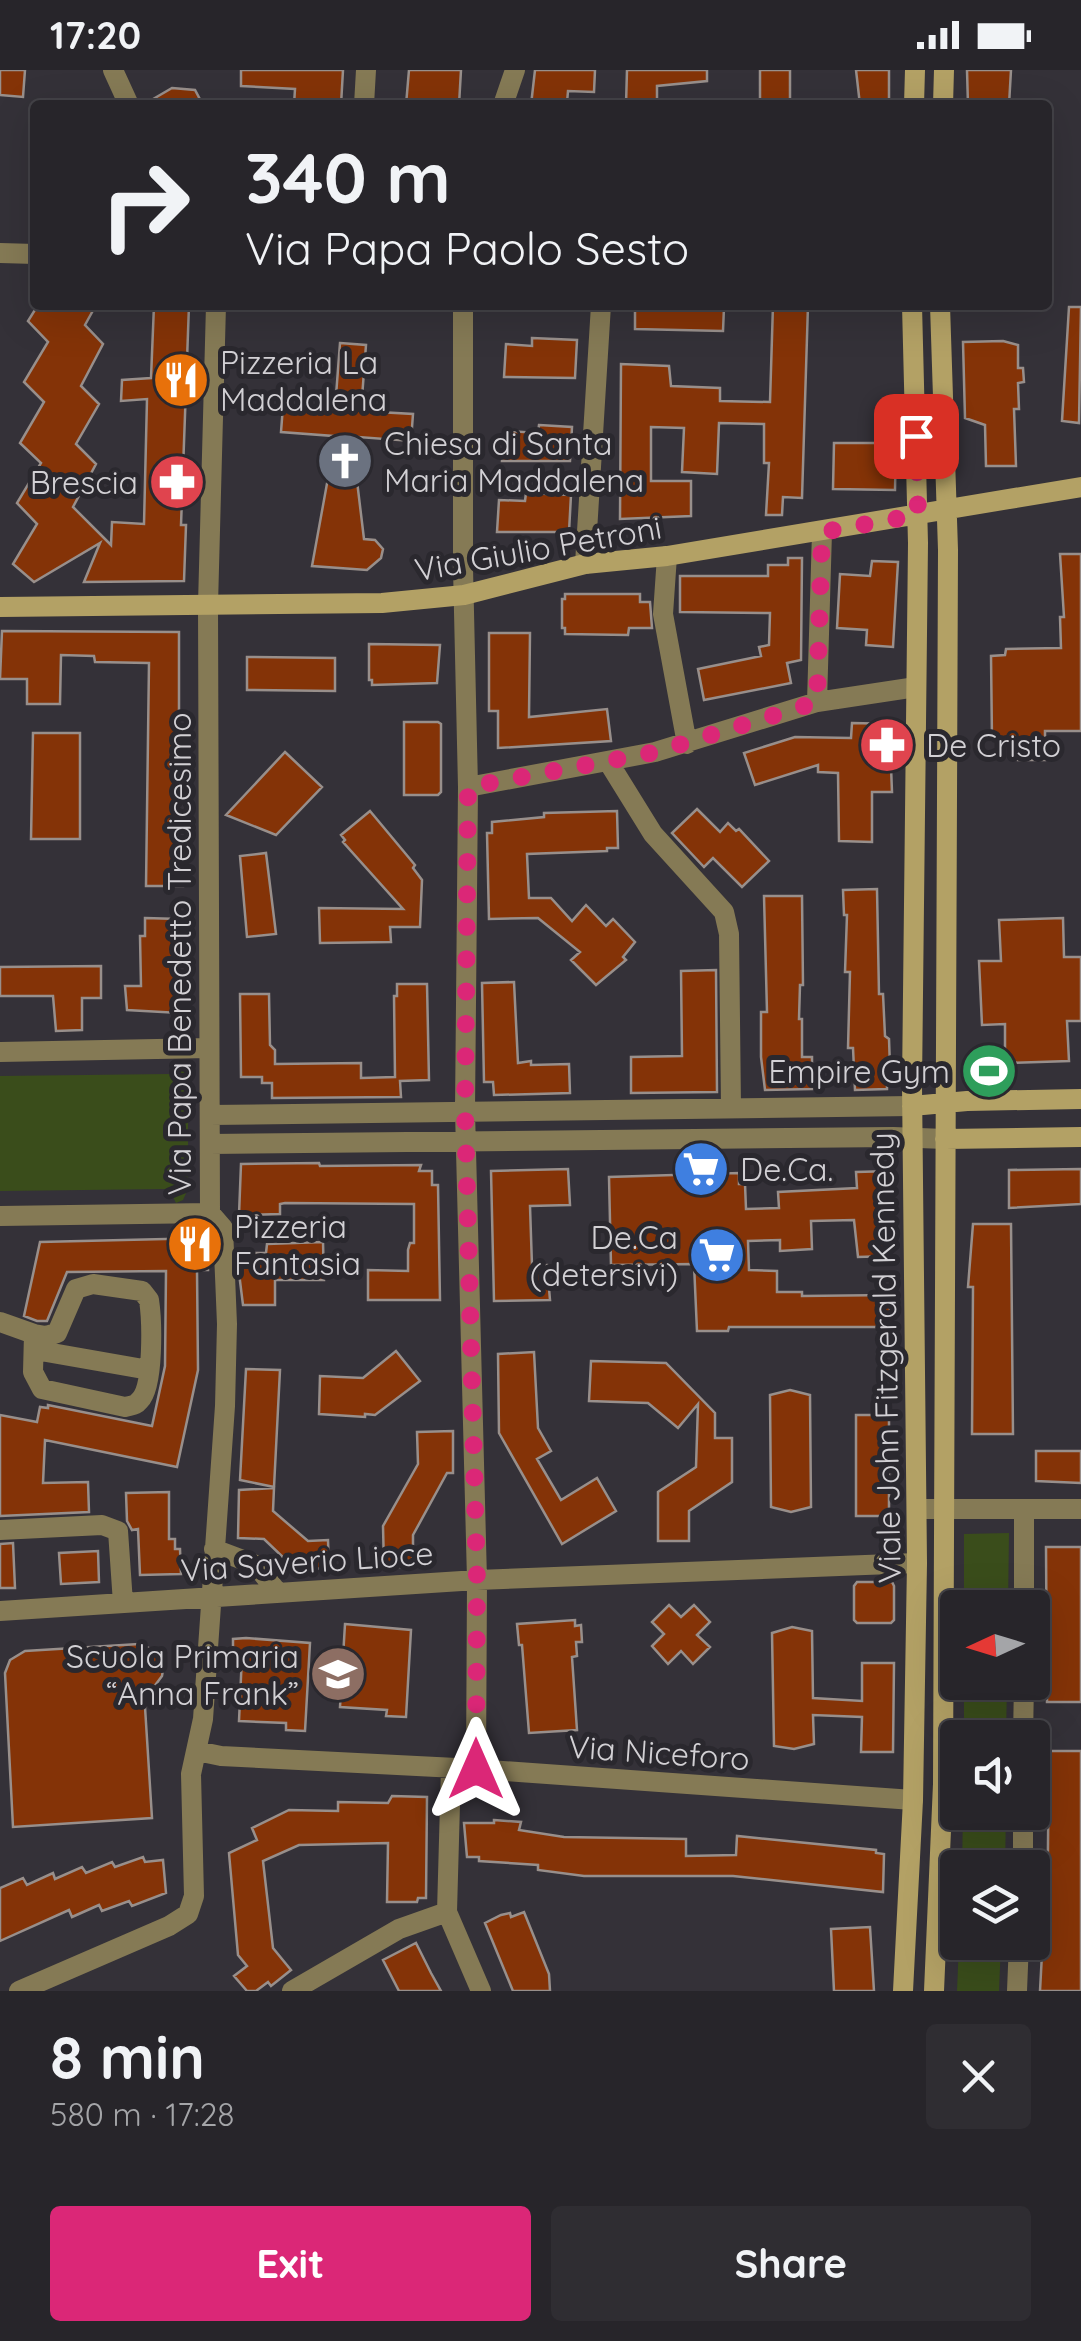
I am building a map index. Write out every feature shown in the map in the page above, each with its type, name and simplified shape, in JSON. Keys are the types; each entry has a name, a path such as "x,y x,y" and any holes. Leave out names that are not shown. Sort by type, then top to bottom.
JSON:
{"main road":[{"path":"914,100 915,70"},
{"path":"942,100 944,70"},
{"name":"Viale John Fitzgerald Kennedy","path":"904,1991 913,1800 917,1562 912,1106 918,515 912,310"},
{"name":"Viale John Fitzgerald Kennedy","path":"934,1991 942,1800 946,1102 948,509 940,310"},
{"name":"Via Giulio Petroni","path":"0,607 382,603 464,595 585,564 667,556 822,532 1081,487"},
{"path":"912,1106 1081,1099"},
{"path":"945,1139 1081,1137"}],"street":[{"path":"113,70 127,100"},
{"path":"364,100 366,70"},
{"path":"506,100 516,70"},
{"path":"0,253 30,254"},
{"name":"Via Papa Benedetto Tredicesimo","path":"210,1598 226,1324 223,1228 210,1213 208,605 216,310"},
{"path":"463,310 468,787 465,1111 477,1580 476,1769"},
{"path":"585,564 601,310"},
{"path":"817,702 822,532"},
{"path":"667,556 662,614 687,744"},
{"path":"468,787 609,763 687,744 817,702 916,688"},
{"path":"609,763 653,834 724,912 728,934 731,1107"},
{"path":"0,1052 209,1048"},
{"path":"210,1115 912,1106"},
{"path":"210,1144 945,1139"},
{"path":"0,1216 210,1213"},
{"path":"93,1284 142,1291 151,1312 144,1397 125,1407 42,1389 33,1372 34,1342 56,1332 76,1289 93,1284"},
{"path":"0,1322 34,1342 149,1370"},
{"path":"917,1509 1081,1510"},
{"path":"1024,1510 1024,1590"},
{"path":"0,1530 102,1526 118,1531 123,1603"},
{"path":"214,1549 256,1565 278,1593"},
{"name":"Via Saverio Lioce","path":"0,1611 477,1580 917,1562"},
{"path":"18,1991 169,1926 188,1914 194,1896 191,1774 203,1719 210,1598"},
{"name":"Via Niceforo","path":"197,1750 221,1756 476,1769 913,1800"},
{"path":"452,1768 447,1912 481,1991"},
{"path":"292,1991 399,1929 447,1912"},
{"path":"1017,1991 1018,1960"}],"green space":[{"path":"176,1061 183,1064 188,1074 188,1189 183,1200 176,1203 169,1189 0,1191 0,1076 169,1074"},
{"path":"1009,1533 1008,1590 964,1590 964,1534"},
{"path":"964,1700 1007,1700 1006,1720 964,1720"},
{"path":"963,1830 1006,1830 1005,1850 962,1850"},
{"path":"958,1960 1000,1960 999,1991 957,1991"}],"building":[{"path":"0,70 25,70 23,97 0,95"},
{"path":"241,70 343,70 341,100 294,100 295,89 241,86"},
{"path":"409,70 461,70 459,100 406,100"},
{"path":"535,70 595,70 594,92 568,91 567,100 532,100"},
{"path":"627,70 707,70 707,81 657,86 657,100 626,100"},
{"path":"760,70 790,70 790,100 760,100"},
{"path":"856,70 889,70 889,100 859,100"},
{"path":"967,70 1011,70 1009,100 968,100"},
{"path":"172,88 195,90 200,100 152,100"},
{"path":"1069,307 1081,307 1079,423 1062,421"},
{"path":"35,310 93,310 85,325 103,344 81,386 99,404 76,444 96,464 73,507 111,545 112,522 144,524 147,399 121,401 122,380 151,378 154,310 189,310 181,525 186,525 184,581 84,582 100,543 34,582 13,564 37,524 17,503 41,463 20,443 44,402 24,382 48,342 28,321"},
{"path":"635,310 724,310 723,331 635,329"},
{"path":"773,310 808,310 802,498 783,497 782,515 766,515 769,463 764,463 764,424 719,423 717,474 682,472 684,428 651,427 651,481 691,481 691,516 620,519 621,364 669,366 671,386 720,388 720,401 770,402"},
{"path":"532,338 577,340 575,378 504,377 506,344 532,346"},
{"path":"1003,341 1018,345 1018,368 1023,368 1024,382 1018,383 1019,409 1014,409 1016,466 986,466 985,425 965,418 963,342"},
{"name":"Chiesa di Santa Maria Maddalena","path":"340,343 366,345 361,411 413,414 411,441 359,437 357,481 364,539 375,540 383,549 381,558 367,570 312,566 330,479 333,436 281,432 283,406 335,409"},
{"path":"539,425 572,427 570,461 502,461 504,437 509,437 509,431 538,433"},
{"path":"834,443 896,443 895,490 833,489"},
{"path":"526,493 571,495 569,532 497,532 499,500 525,501"},
{"path":"1060,554 1081,554 1081,731 1045,731 1045,760 1018,760 1017,739 992,740 991,656 1005,655 1006,649 1061,648 1060,617 1064,617"},
{"path":"788,558 802,558 801,660 787,663 791,683 704,700 698,669 761,656 759,647 769,645 770,613 680,612 680,576 768,576 768,565 788,565"},
{"path":"872,561 898,562 893,647 866,645 867,630 837,628 840,574 870,576"},
{"path":"565,594 640,594 640,602 650,602 652,628 629,628 628,635 565,634"},
{"path":"2,631 179,632 179,870 183,870 183,886 146,886 149,663 95,662 94,656 61,655 60,704 27,704 27,679 0,679"},
{"path":"489,633 530,633 529,717 607,709 611,741 498,748 498,711 489,711"},
{"path":"369,644 440,645 437,683 372,685"},
{"path":"247,657 335,658 335,691 247,690"},
{"path":"404,722 441,724 438,795 404,795"},
{"path":"852,723 894,724 890,742 892,792 872,792 872,842 839,841 838,773 818,772 818,765 755,785 744,753 795,737 851,738"},
{"path":"33,733 80,733 80,839 31,839"},
{"path":"285,752 322,787 276,835 226,815"},
{"path":"697,809 720,832 728,823 736,831 739,829 769,861 742,887 713,858 704,867 672,833"},
{"path":"370,811 415,865 413,868 422,880 420,927 390,927 391,942 320,943 319,908 403,909 343,842 341,835"},
{"path":"617,811 618,848 527,854 529,898 551,898 572,921 586,905 606,926 613,919 635,942 623,957 626,960 596,985 571,960 580,952 538,918 489,919 487,833 492,833 492,822 544,817 544,813"},
{"path":"266,853 276,934 247,937 240,856"},
{"path":"877,889 879,994 883,994 890,1067 887,1089 855,1090 853,1048 848,1048 850,972 845,972 847,915 843,890"},
{"path":"764,896 802,896 803,985 799,1019 802,1057 812,1057 812,1089 765,1090 761,1057 761,1012 767,1012"},
{"path":"145,918 179,919 179,1013 127,1010 125,986 141,986 140,936 145,936"},
{"path":"1063,918 1064,957 1081,957 1081,1021 1067,1021 1069,1061 1005,1063 1005,1024 982,1025 979,961 1001,961 999,920"},
{"path":"101,966 101,998 82,998 82,1030 56,1031 53,996 0,996 0,967"},
{"path":"716,970 717,1092 631,1093 631,1057 682,1056 681,971"},
{"path":"514,982 518,1063 569,1064 570,1093 494,1095 493,1082 484,1082 482,983"},
{"path":"397,984 427,984 429,1080 400,1081 401,1097 272,1098 272,1083 262,1083 262,1077 241,1077 240,994 269,994 270,1045 275,1050 275,1064 361,1063 361,1078 395,1077"},
{"path":"241,1164 421,1165 419,1171 432,1171 432,1185 438,1185 440,1300 368,1300 368,1270 408,1271 408,1250 410,1243 414,1243 414,1204 285,1203 280,1204 280,1214 239,1215"},
{"path":"568,1169 570,1205 530,1206 532,1266 547,1265 550,1300 494,1301 491,1171"},
{"path":"1081,1169 1081,1204 1009,1208 1009,1170"},
{"path":"891,1171 890,1256 858,1257 854,1220 811,1221 812,1249 780,1251 780,1240 748,1241 749,1270 777,1271 777,1292 802,1292 802,1296 890,1295 890,1327 729,1327 728,1331 697,1331 694,1264 611,1265 609,1177 739,1173 739,1184 745,1184 746,1209 779,1208 778,1192 857,1188 856,1172"},
{"path":"973,1224 1011,1224 1013,1434 972,1434 973,1287 968,1287"},
{"path":"207,1238 208,1270 197,1270 198,1370 177,1467 45,1440 43,1483 88,1482 89,1512 0,1516 0,1415 37,1422 40,1407 48,1405 152,1426 165,1366 166,1271 67,1272 47,1321 37,1321 24,1316 40,1242"},
{"path":"323,1242 324,1280 275,1280 275,1305 243,1305 238,1265 242,1264 242,1253 266,1253 267,1244"},
{"path":"396,1351 420,1381 375,1415 319,1414 320,1376 363,1378"},
{"path":"534,1352 538,1428 551,1451 537,1459 561,1500 597,1478 616,1511 562,1544 499,1433 498,1354"},
{"path":"591,1361 666,1363 715,1413 715,1438 732,1438 732,1482 689,1511 689,1541 658,1541 658,1492 696,1467 698,1404 678,1428 648,1403 589,1401"},
{"path":"246,1369 280,1370 274,1487 240,1480"},
{"path":"790,1390 810,1395 811,1507 791,1512 771,1507 770,1395"},
{"path":"856,1415 889,1415 889,1516 856,1516"},
{"path":"453,1431 453,1473 447,1473 413,1535 413,1567 384,1567 383,1526 418,1464 417,1432"},
{"path":"1036,1451 1081,1451 1081,1483 1036,1481"},
{"path":"274,1488 273,1511 308,1541 328,1540 329,1568 286,1570 286,1560 264,1539 238,1538 239,1490"},
{"path":"169,1492 169,1539 175,1539 175,1549 180,1549 181,1574 140,1575 138,1529 132,1530 127,1521 126,1493"},
{"path":"13,1543 15,1588 0,1588 0,1544"},
{"path":"1046,1547 1081,1547 1081,1702 1047,1702 1050,1590 1046,1590"},
{"path":"98,1551 99,1582 61,1584 59,1553"},
{"path":"857,1582 892,1582 891,1623 854,1620"},
{"path":"669,1605 681,1617 694,1605 710,1622 697,1635 710,1647 693,1664 681,1651 668,1664 652,1646 664,1634 652,1622"},
{"path":"575,1620 575,1626 581,1625 582,1642 576,1642 577,1656 572,1657 577,1730 529,1733 517,1624"},
{"path":"345,1624 411,1630 406,1717 386,1716 387,1710 340,1707"},
{"path":"792,1627 812,1631 813,1698 862,1701 862,1663 894,1663 893,1752 861,1752 862,1717 813,1715 814,1744 794,1749 774,1746 772,1633"},
{"path":"233,1639 310,1643 305,1731 286,1730 286,1723 239,1721 242,1655 233,1654"},
{"path":"139,1644 156,1651 164,1664 162,1676 139,1707 145,1707 152,1818 13,1827 5,1673 10,1660 25,1651"},
{"path":"1050,1751 1081,1751 1081,1991 1040,1991 1042,1960 1050,1960"},
{"path":"392,1796 427,1797 426,1898 418,1898 417,1902 387,1902 388,1843 299,1845 263,1861 273,1948 291,1970 271,1986 268,1982 256,1991 247,1991 234,1976 247,1966 238,1955 229,1853 257,1840 252,1828 289,1810 338,1811 338,1802 388,1803"},
{"path":"521,1822 519,1830 564,1837 686,1839 686,1856 736,1855 737,1836 876,1850 884,1854 883,1892 733,1876 584,1876 538,1870 538,1865 467,1857 464,1823"},
{"path":"143,1857 145,1862 163,1860 166,1893 132,1906 129,1901 102,1911 99,1905 72,1917 69,1910 0,1941 0,1888 23,1878 27,1885 53,1873 55,1879 82,1867 86,1873 112,1862 115,1867"},
{"path":"524,1912 549,1974 550,1991 513,1991 485,1923 501,1915 510,1913 511,1917"},
{"path":"870,1927 874,1991 834,1991 831,1929"},
{"path":"416,1943 441,1991 399,1991 383,1960"}],"place":[{"name":"Pizzeria La Maddalena","path":"181,380"},
{"name":"Chiesa di Santa Maria Maddalena","path":"345,461"},
{"name":"Brescia","path":"177,482"},
{"name":"De Cristo","path":"887,745"},
{"name":"Empire Gym","path":"989,1071"},
{"name":"De.Ca.","path":"701,1169"},
{"name":"Pizzeria Fantasia","path":"195,1244"},
{"name":"De.Ca (detersivi)","path":"717,1255"},
{"name":"Scuola Primaria “Anna Frank”","path":"338,1674"}],"route":[{"path":"476,1769 477,1580 465,1111 468,787 656,752 817,702 822,532 918,515 916,436"}]}
